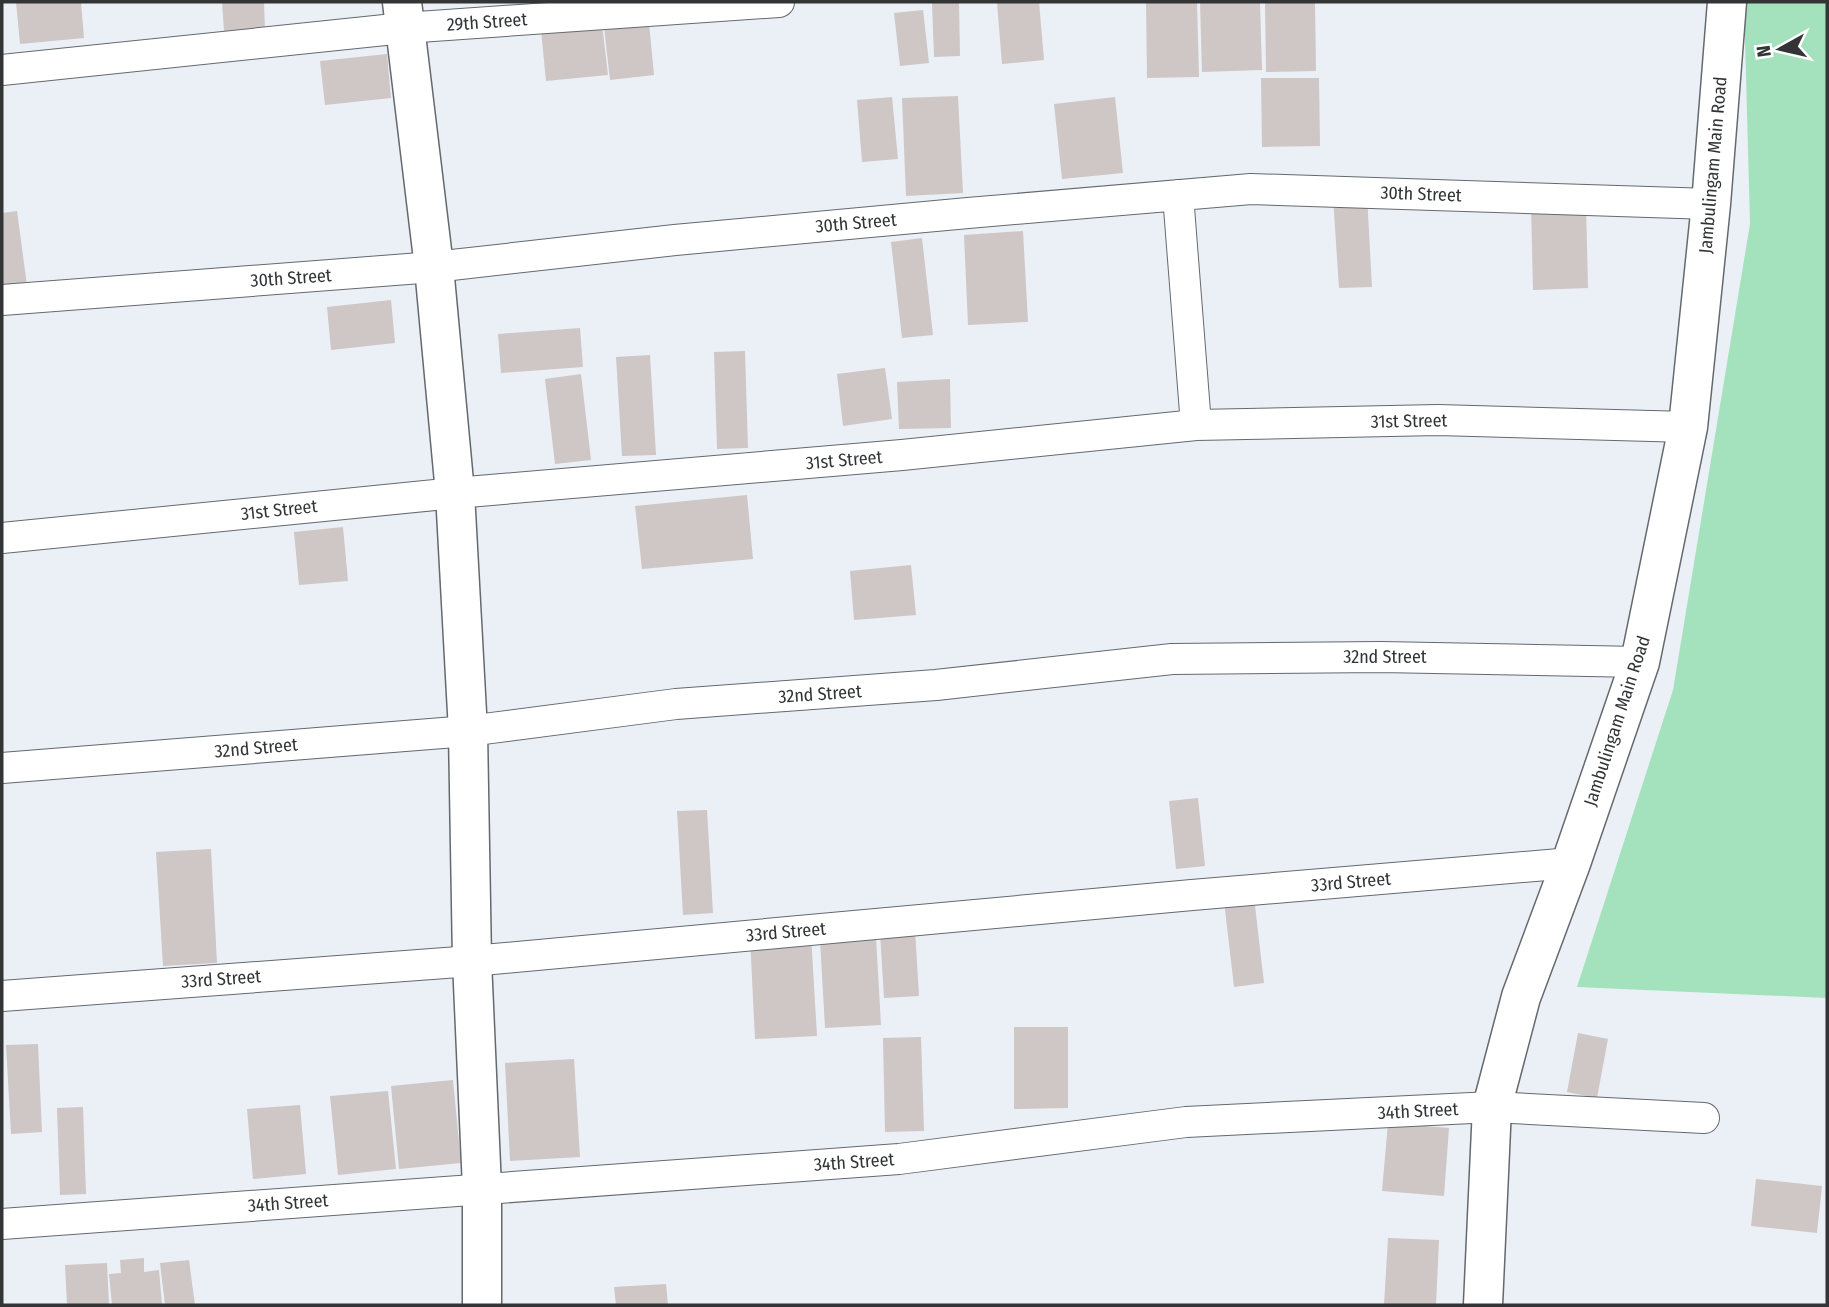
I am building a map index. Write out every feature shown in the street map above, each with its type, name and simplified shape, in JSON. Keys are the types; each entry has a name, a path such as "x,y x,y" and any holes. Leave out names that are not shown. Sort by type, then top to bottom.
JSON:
{"street":[{"name":"29th Street","path":"2,70 403,15 779,2"},
{"name":"Jambulingam Main Road","path":"1483,1305 1492,1107 1521,997 1571,863 1640,662 1688,427 1711,204 1727,2"},
{"path":"403,15 434,267 455,493 468,731 472,961 482,1188 482,1305"},
{"name":"30th Street","path":"2,300 434,267 703,238 1251,189 1711,204"},
{"path":"1178,195 1196,425"},
{"name":"31st Street","path":"2,538 455,493 902,455 1196,425 1438,420 1688,427"},
{"name":"32nd Street","path":"2,768 468,731 676,704 936,685 1172,659 1381,657 1640,662"},
{"name":"33rd Street","path":"2,996 472,961 1571,863"},
{"name":"34th Street","path":"2,1224 898,1159 1186,1122 1492,1107 1704,1118"}],"green space":[{"path":"1744,2 1827,2 1827,998 1577,987 1673,690 1750,224"}],"building":[{"path":"16,2 81,2 84,38 20,44"},
{"path":"222,2 264,2 265,29 224,31"},
{"path":"959,2 960,56 934,57 932,3"},
{"path":"1039,2 1044,60 1002,64 997,3"},
{"path":"1146,2 1197,2 1199,77 1147,78"},
{"path":"1200,2 1260,2 1262,70 1202,72"},
{"path":"1265,2 1315,2 1316,71 1266,72"},
{"path":"923,10 929,63 900,66 894,13"},
{"path":"649,23 654,75 610,80 604,27"},
{"path":"602,24 608,75 546,81 541,30"},
{"path":"387,54 391,98 325,105 320,61"},
{"path":"1261,78 1319,78 1320,146 1262,147"},
{"path":"958,96 963,193 906,196 902,98"},
{"path":"892,97 898,159 862,162 857,100"},
{"path":"1115,97 1123,173 1062,179 1054,104"},
{"path":"1367,195 1372,287 1339,288 1333,197"},
{"path":"1586,204 1588,288 1533,290 1531,205"},
{"path":"17,211 28,293 2,297 2,213"},
{"path":"1023,231 1028,322 968,325 964,235"},
{"path":"922,238 933,335 902,338 891,242"},
{"path":"391,300 395,343 331,350 327,307"},
{"path":"580,328 583,367 501,373 498,334"},
{"path":"745,351 748,448 717,449 714,352"},
{"path":"650,355 656,455 622,456 616,357"},
{"path":"885,368 892,419 843,426 837,374"},
{"path":"581,374 591,460 555,464 545,379"},
{"path":"950,379 951,428 899,429 897,382"},
{"path":"747,495 753,559 642,569 635,506"},
{"path":"343,527 348,581 299,585 294,532"},
{"path":"911,565 916,615 854,620 850,571"},
{"path":"1198,798 1205,866 1176,869 1169,801"},
{"path":"707,810 713,913 683,915 677,811"},
{"path":"211,849 217,963 163,966 156,852"},
{"path":"1254,897 1264,983 1234,987 1224,901"},
{"path":"915,930 919,996 884,998 880,932"},
{"path":"811,934 817,1036 755,1039 750,938"},
{"path":"876,937 881,1025 825,1028 820,940"},
{"path":"1014,1027 1068,1027 1068,1108 1014,1109"},
{"path":"1578,1033 1608,1039 1597,1098 1567,1092"},
{"path":"921,1037 924,1131 885,1132 883,1038"},
{"path":"38,1044 42,1132 11,1134 6,1045"},
{"path":"574,1059 580,1157 510,1161 505,1063"},
{"path":"453,1080 461,1163 399,1169 391,1086"},
{"path":"388,1091 396,1169 338,1175 330,1096"},
{"path":"300,1105 306,1174 253,1179 247,1109"},
{"path":"83,1107 86,1194 60,1195 57,1108"},
{"path":"1388,1123 1449,1128 1444,1196 1382,1191"},
{"path":"1756,1179 1822,1186 1817,1233 1751,1226"},
{"path":"1388,1238 1439,1240 1436,1305 1384,1305"},
{"path":"144,1258 144,1272 159,1270 162,1305 112,1305 109,1274 121,1273 120,1260"},
{"path":"189,1260 195,1305 165,1305 160,1263"},
{"path":"107,1263 109,1305 67,1305 65,1265"},
{"path":"666,1284 668,1305 616,1305 614,1287"}]}
